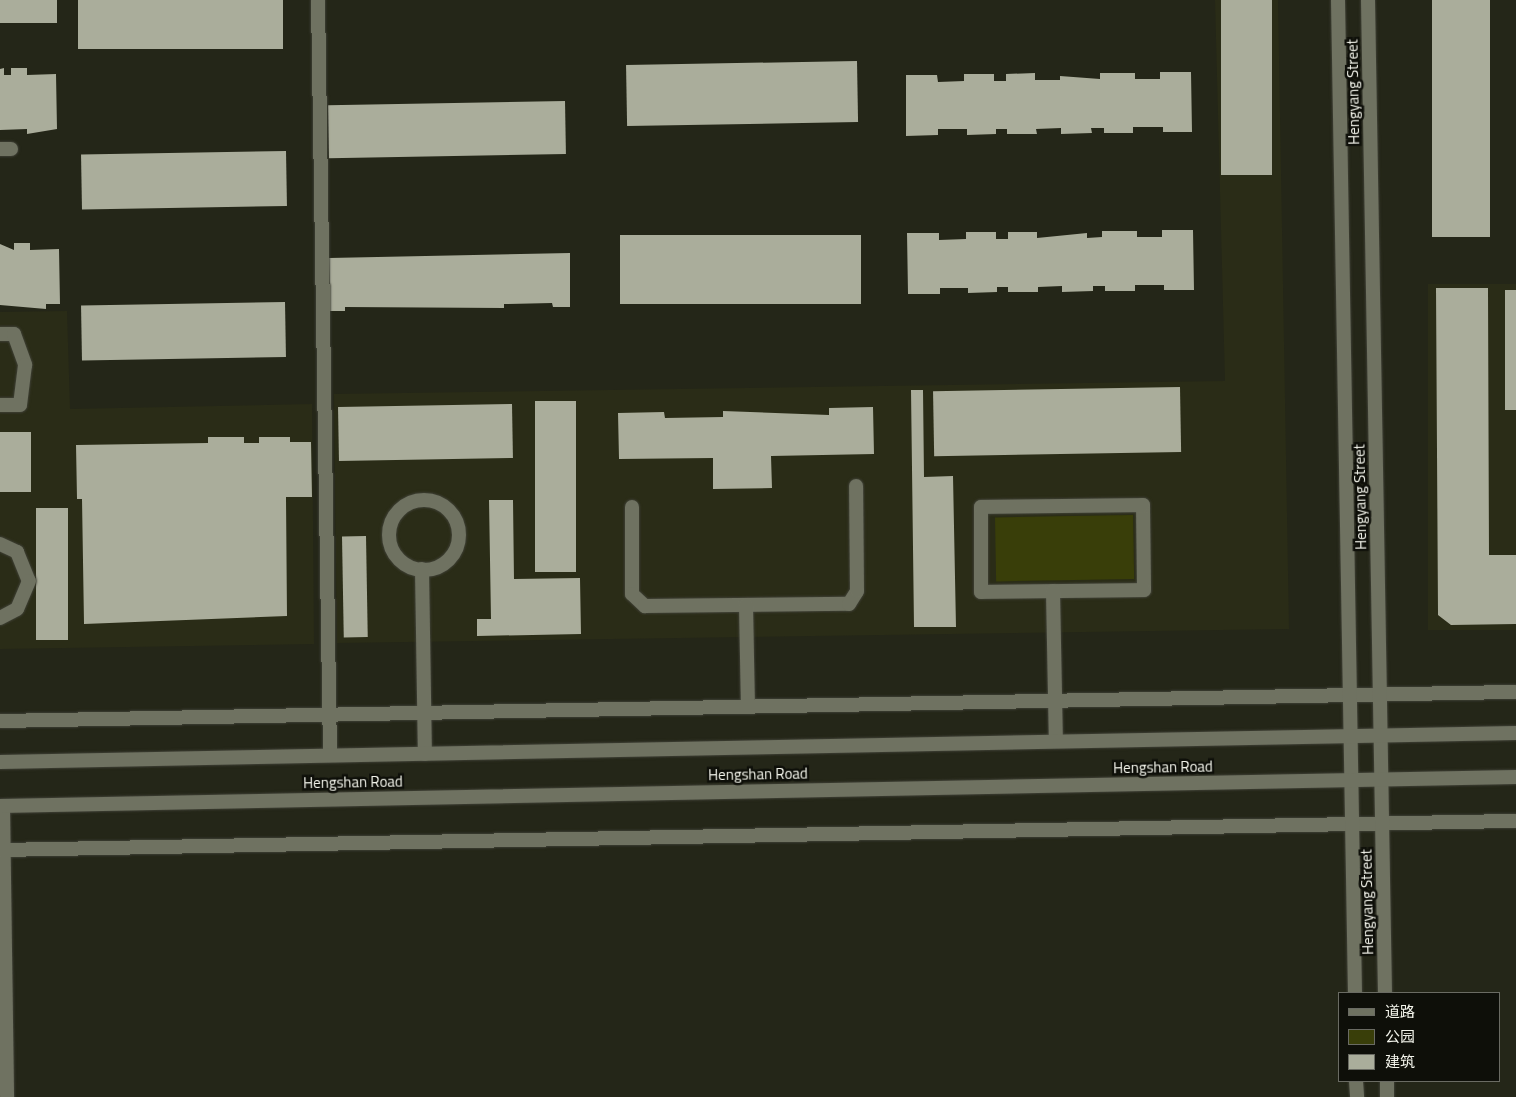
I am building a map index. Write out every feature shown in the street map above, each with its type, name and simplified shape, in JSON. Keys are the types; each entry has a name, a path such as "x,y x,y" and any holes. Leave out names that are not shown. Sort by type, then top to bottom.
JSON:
{"street":[{"path":"318,0 330,755"},
{"name":"Hengyang Street","path":"1338,0 1355,992"},
{"name":"Hengyang Street","path":"1368,0 1385,992"},
{"path":"0,334 14,334 25,365 20,405 0,405"},
{"path":"632,507 632,594 637,602 645,606 746,605 853,600 856,486"},
{"path":"423,501 452,514 461,527 454,558 439,567 422,569 393,553 386,538 394,514 423,501"},
{"path":"1143,505 1144,590 1053,591 981,592 981,507 1143,505"},
{"path":"0,544 18,552 29,580 18,609 0,618"},
{"path":"422,569 425,754"},
{"path":"1053,591 1056,741"},
{"path":"746,605 748,706"},
{"path":"0,721 1516,692"},
{"name":"Hengshan Road","path":"0,762 1516,733"},
{"name":"Hengshan Road","path":"1,806 1516,776"},
{"path":"1,806 7,1097"},
{"path":"2,850 1516,821"},
{"path":"1356,1082 1357,1097"},
{"path":"1387,1082 1387,1097"}],"shaded area":[{"path":"1215,0 1278,0 1289,629 337,643 334,394 1225,381"},
{"path":"1428,284 1516,284 1516,630 1428,630"},
{"path":"67,311 70,409 312,404 314,644 0,649 0,312"}],"green space":[{"path":"1133,515 1134,579 996,581 995,517"}],"building":[{"path":"0,0 57,0 57,23 0,23"},
{"path":"78,0 283,0 283,49 78,49"},
{"path":"1221,0 1272,0 1272,175 1221,175"},
{"path":"1432,0 1490,0 1490,237 1432,237"},
{"path":"857,61 858,122 627,126 626,65"},
{"path":"4,68 4,75 11,75 11,68 27,68 27,75 56,74 57,129 27,134 27,129 0,130 0,69"},
{"path":"1160,72 1191,72 1192,132 1163,132 1163,127 1133,127 1133,133 1104,133 1104,128 1091,128 1092,133 1061,134 1061,128 1036,129 1037,134 1007,134 1007,129 996,129 996,134 967,135 967,129 938,129 938,135 906,136 906,75 937,75 938,82 964,81 964,74 994,74 994,81 1006,81 1006,74 1035,73 1035,80 1060,80 1060,76 1100,79 1100,73 1135,73 1135,79 1160,79"},
{"path":"565,101 566,154 329,158 328,105"},
{"path":"286,151 287,206 82,210 81,155"},
{"path":"1162,230 1193,230 1194,290 1164,290 1164,285 1135,285 1135,291 1105,291 1105,286 1093,286 1093,291 1062,292 1062,286 1038,287 1038,292 1008,292 1008,287 997,287 997,292 968,293 968,288 940,288 940,294 908,294 907,233 939,233 939,240 966,239 966,232 996,232 996,239 1008,239 1008,232 1037,232 1037,238 1087,233 1087,238 1102,237 1102,231 1137,231 1137,237 1162,237"},
{"path":"620,235 861,235 861,304 620,304"},
{"path":"14,243 30,243 30,250 59,249 60,304 46,304 46,309 0,305 0,244 14,250"},
{"path":"570,253 570,307 553,307 552,303 504,304 504,308 345,307 345,311 330,311 329,258"},
{"path":"1436,288 1488,288 1489,555 1516,555 1516,624 1451,625 1438,615"},
{"path":"1505,290 1516,290 1516,410 1505,410"},
{"path":"285,302 286,357 82,361 81,306"},
{"path":"1180,387 1181,452 934,456 933,391"},
{"path":"911,390 923,390 924,477 953,476 956,627 914,627"},
{"path":"535,401 576,401 576,572 535,572"},
{"path":"512,404 513,458 339,461 338,407"},
{"path":"873,407 874,454 771,456 772,488 713,489 713,458 619,459 618,413 664,412 665,418 723,417 723,411 829,415 829,408"},
{"path":"0,432 31,432 31,492 0,492"},
{"path":"208,437 244,437 244,443 259,443 259,437 290,437 290,442 311,442 312,497 286,497 287,616 84,624 82,499 77,499 76,445 208,443"},
{"path":"489,500 513,500 514,579 580,578 581,634 477,636 477,619 491,619"},
{"path":"36,508 68,508 68,640 36,640"},
{"path":"342,536 366,536 368,637 344,637"}]}
